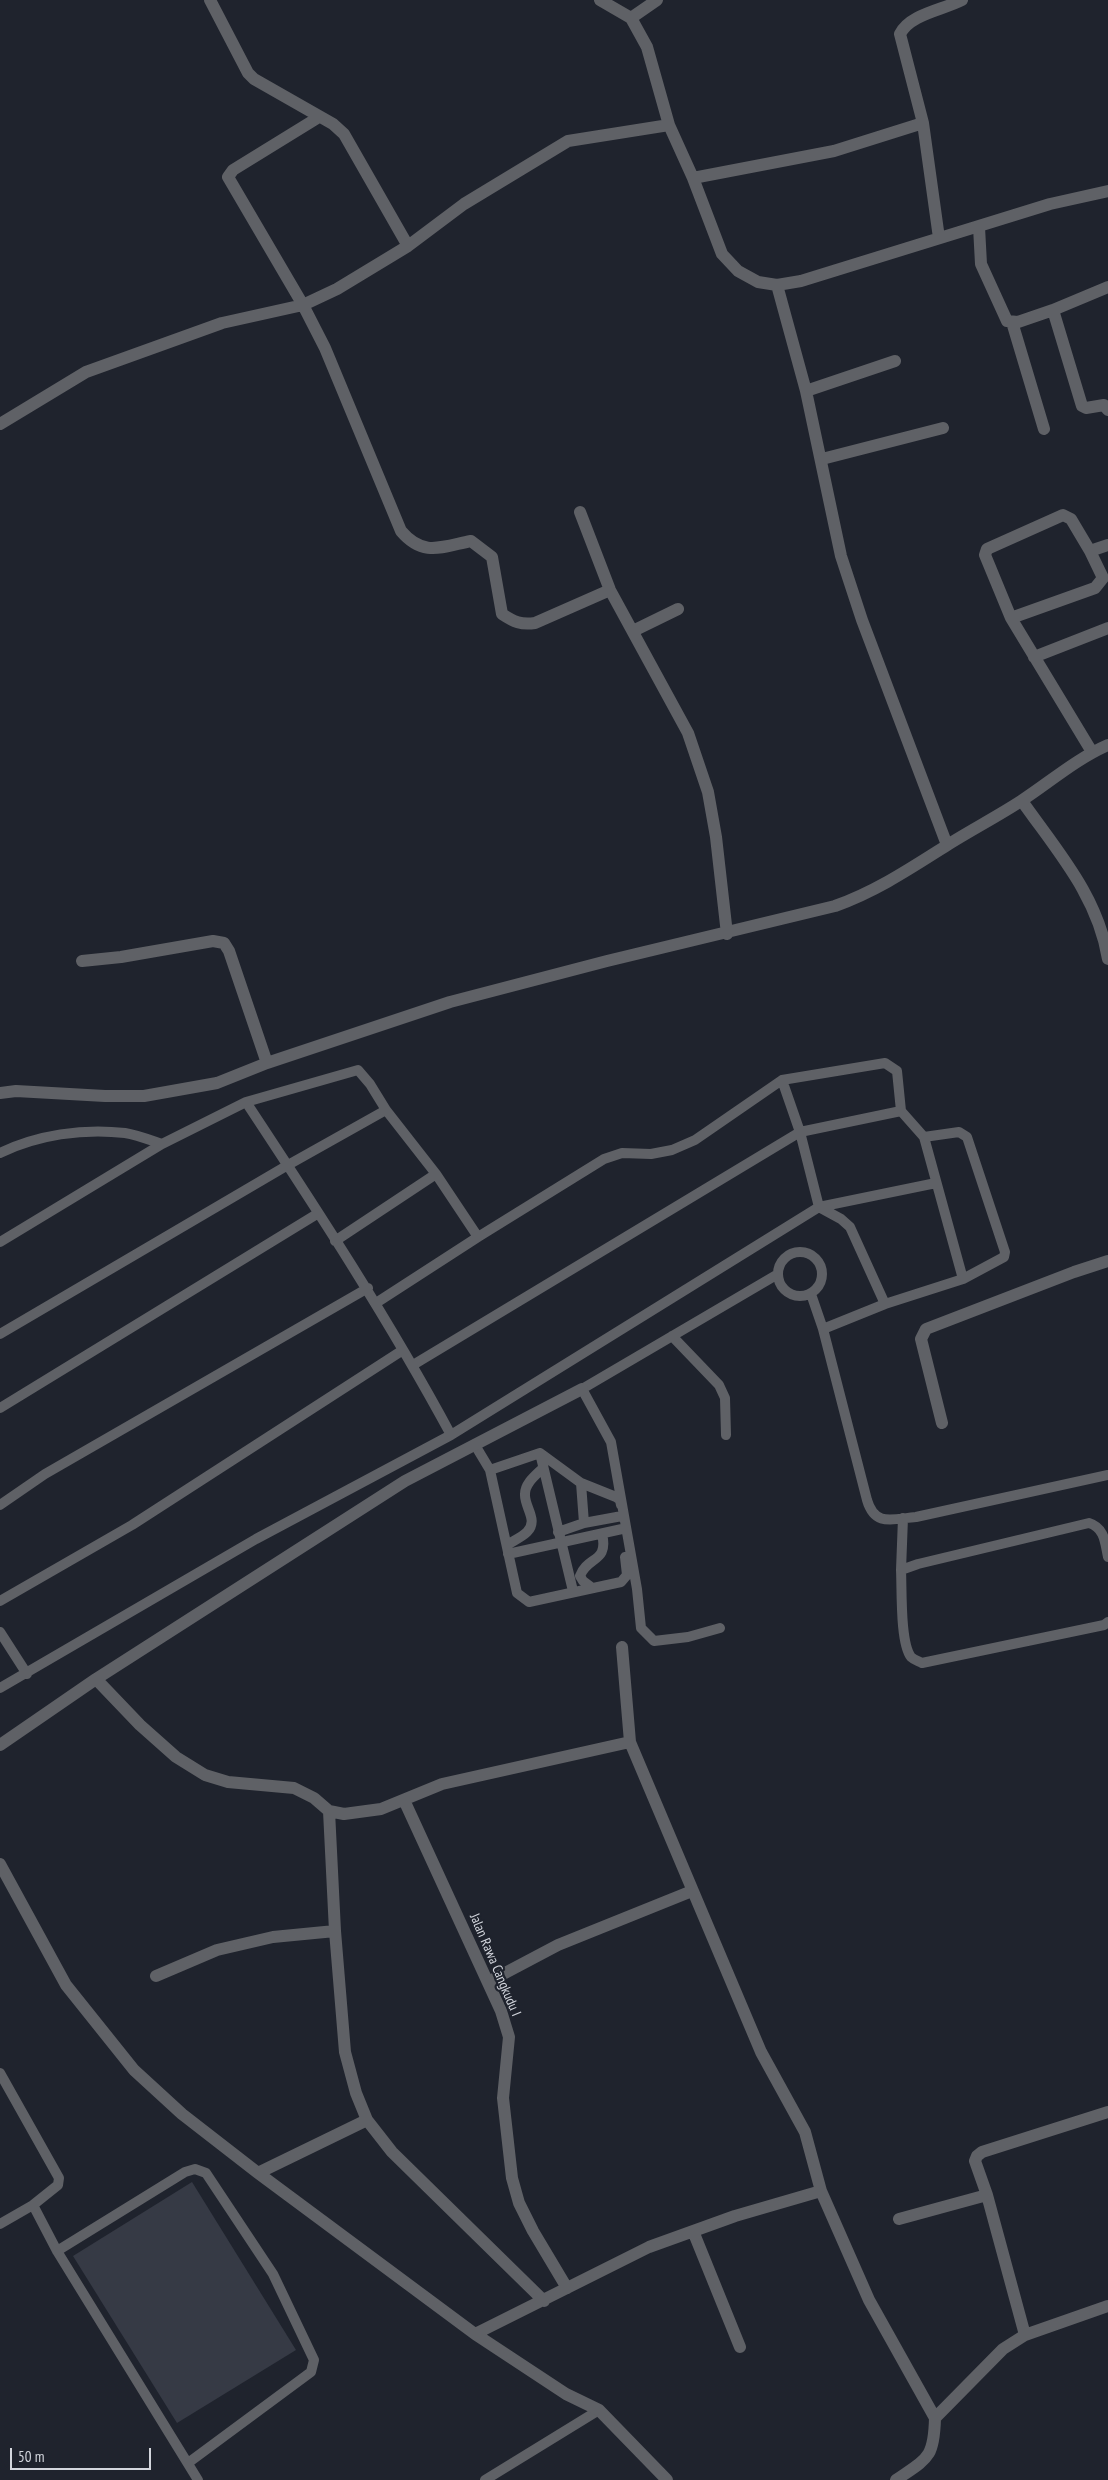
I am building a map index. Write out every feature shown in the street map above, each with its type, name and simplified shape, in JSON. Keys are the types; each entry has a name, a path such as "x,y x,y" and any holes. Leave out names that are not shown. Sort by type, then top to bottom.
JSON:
{"street":[{"path":"210,0 248,73 262,85 319,117 344,134 408,246"},
{"path":"600,0 631,18 647,47 669,125 693,178 722,254 738,271 758,282 777,286 801,281 1050,204 1108,191"},
{"path":"631,18 657,0"},
{"path":"939,238 923,123 900,34 905,25 962,0"},
{"path":"319,117 232,170 228,177 303,305 336,375 401,531 410,542 419,547 434,548 471,541 486,551 492,557 502,614 515,623 535,623 610,590"},
{"path":"693,178 834,151 923,123"},
{"path":"0,424 86,372 222,323 303,305 337,289 408,246 464,204 568,141 669,125"},
{"path":"979,226 982,264 1007,321 1012,322 1053,310 1108,287"},
{"path":"777,286 806,391 822,459 841,556 862,620 947,845"},
{"path":"1053,310 1082,406 1086,408 1100,404 1104,405 1108,410"},
{"path":"1012,322 1044,429"},
{"path":"806,391 895,361"},
{"path":"822,459 943,428"},
{"path":"580,512 610,590 688,733 708,792 727,934"},
{"path":"1011,618 1094,588 1100,584 1103,578 1071,518 1063,515 988,549 985,555 1011,618 1092,752"},
{"path":"1090,551 1108,545"},
{"path":"633,631 678,609"},
{"path":"1034,657 1108,628"},
{"path":"0,1093 16,1091 105,1096 144,1096 217,1083 267,1063 450,1002 607,961 727,934 835,906 860,897 924,862 947,845 1022,801 1092,752 1108,745"},
{"path":"1022,801 1085,891 1106,932 1108,959"},
{"path":"82,961 121,957 214,941 224,943 229,951 267,1063"},
{"path":"942,1423 921,1339 926,1329 1074,1272 1108,1261"},
{"path":"0,1745 96,1679 405,1481 582,1389"},
{"path":"622,1647 630,1742 669,1830 692,1891 761,2052 804,2132 821,2191 869,2300 935,2418 931,2453 924,2461 896,2480"},
{"path":"96,1679 169,1750 205,1775 228,1782 294,1788 314,1798 329,1811 344,1814 380,1809 442,1784 630,1742"},
{"name":"Jalan Rawa Cangkudu I","path":"404,1800 501,2011 508,2037 503,2098 512,2178 519,2202 567,2288"},
{"path":"329,1811 335,1932 345,2052 356,2093 367,2120 392,2152 544,2301"},
{"path":"0,1864 66,1985 100,2030 140,2077 182,2114 258,2173 475,2334 566,2394 599,2410 667,2480"},
{"path":"488,1982 558,1945 692,1891"},
{"path":"156,1976 217,1950 273,1937 335,1932"},
{"path":"1025,2335 987,2195 975,2161 982,2152 1108,2112"},
{"path":"258,2173 367,2120"},
{"path":"475,2334 649,2247 735,2216 821,2191"},
{"path":"899,2219 987,2195"},
{"path":"693,2231 740,2347"},
{"path":"935,2418 1003,2349 1025,2335 1108,2306"}],"lane":[{"path":"376,1303 604,1159 622,1153 651,1154 672,1150 695,1140 782,1080 885,1063 897,1071 902,1111 924,1137 963,1280"},
{"path":"0,1242 162,1144 246,1102 358,1070 370,1084 386,1110 436,1174 478,1237"},
{"path":"782,1080 800,1132 820,1207 842,1219 850,1227 885,1304"},
{"path":"246,1102 288,1165 317,1214 368,1288 413,1365 450,1435"},
{"path":"0,1334 288,1165 386,1110"},
{"path":"413,1365 800,1132 902,1111"},
{"path":"0,1153 34,1138 92,1132 125,1133 162,1144"},
{"path":"823,1329 885,1304 963,1280 1000,1262 1004,1258 1005,1252 967,1137 959,1132 924,1137"},
{"path":"335,1241 436,1174"},
{"path":"0,1688 256,1539 450,1435 820,1207 936,1183"},
{"path":"0,1408 317,1214"},
{"path":"798,1252 811,1255 820,1265 822,1271 820,1284 810,1294 803,1296 789,1293 784,1288 778,1274 779,1268 786,1257 798,1252"},
{"path":"720,1628 688,1637 654,1642 641,1628 637,1590 614,1452 605,1428 582,1389 778,1274"},
{"path":"0,1505 45,1474 368,1288"},
{"path":"810,1294 823,1329 871,1513 885,1520 903,1518 1108,1475"},
{"path":"672,1336 719,1384 725,1398 726,1435"},
{"path":"0,1601 132,1525 403,1350"},
{"path":"475,1444 490,1470 517,1593 523,1599 529,1602 625,1579 627,1575 620,1500 581,1484 540,1454"},
{"path":"490,1470 540,1454"},
{"path":"540,1454 573,1591"},
{"path":"507,1549 527,1532 531,1526 532,1518 526,1503 525,1492 530,1482 543,1468"},
{"path":"581,1484 584,1523"},
{"path":"558,1532 584,1523 622,1516"},
{"path":"903,1518 902,1615 907,1649 912,1658 922,1663 1104,1625 1108,1622"},
{"path":"901,1570 918,1564 1090,1523 1097,1526 1102,1533 1108,1557"},
{"path":"507,1549 560,1543 622,1529"},
{"path":"590,1587 580,1576 582,1571 599,1557 604,1549 602,1534"},
{"path":"0,1632 26,1674"},
{"path":"0,2073 59,2178 58,2185 32,2205 0,2224"},
{"path":"56,2251 185,2172 195,2169 206,2173 273,2274 314,2360 311,2372 188,2463"},
{"path":"32,2205 56,2251 198,2480"},
{"path":"485,2480 599,2410"}],"building":[{"path":"192,2182 296,2350 177,2423 73,2256"}]}
